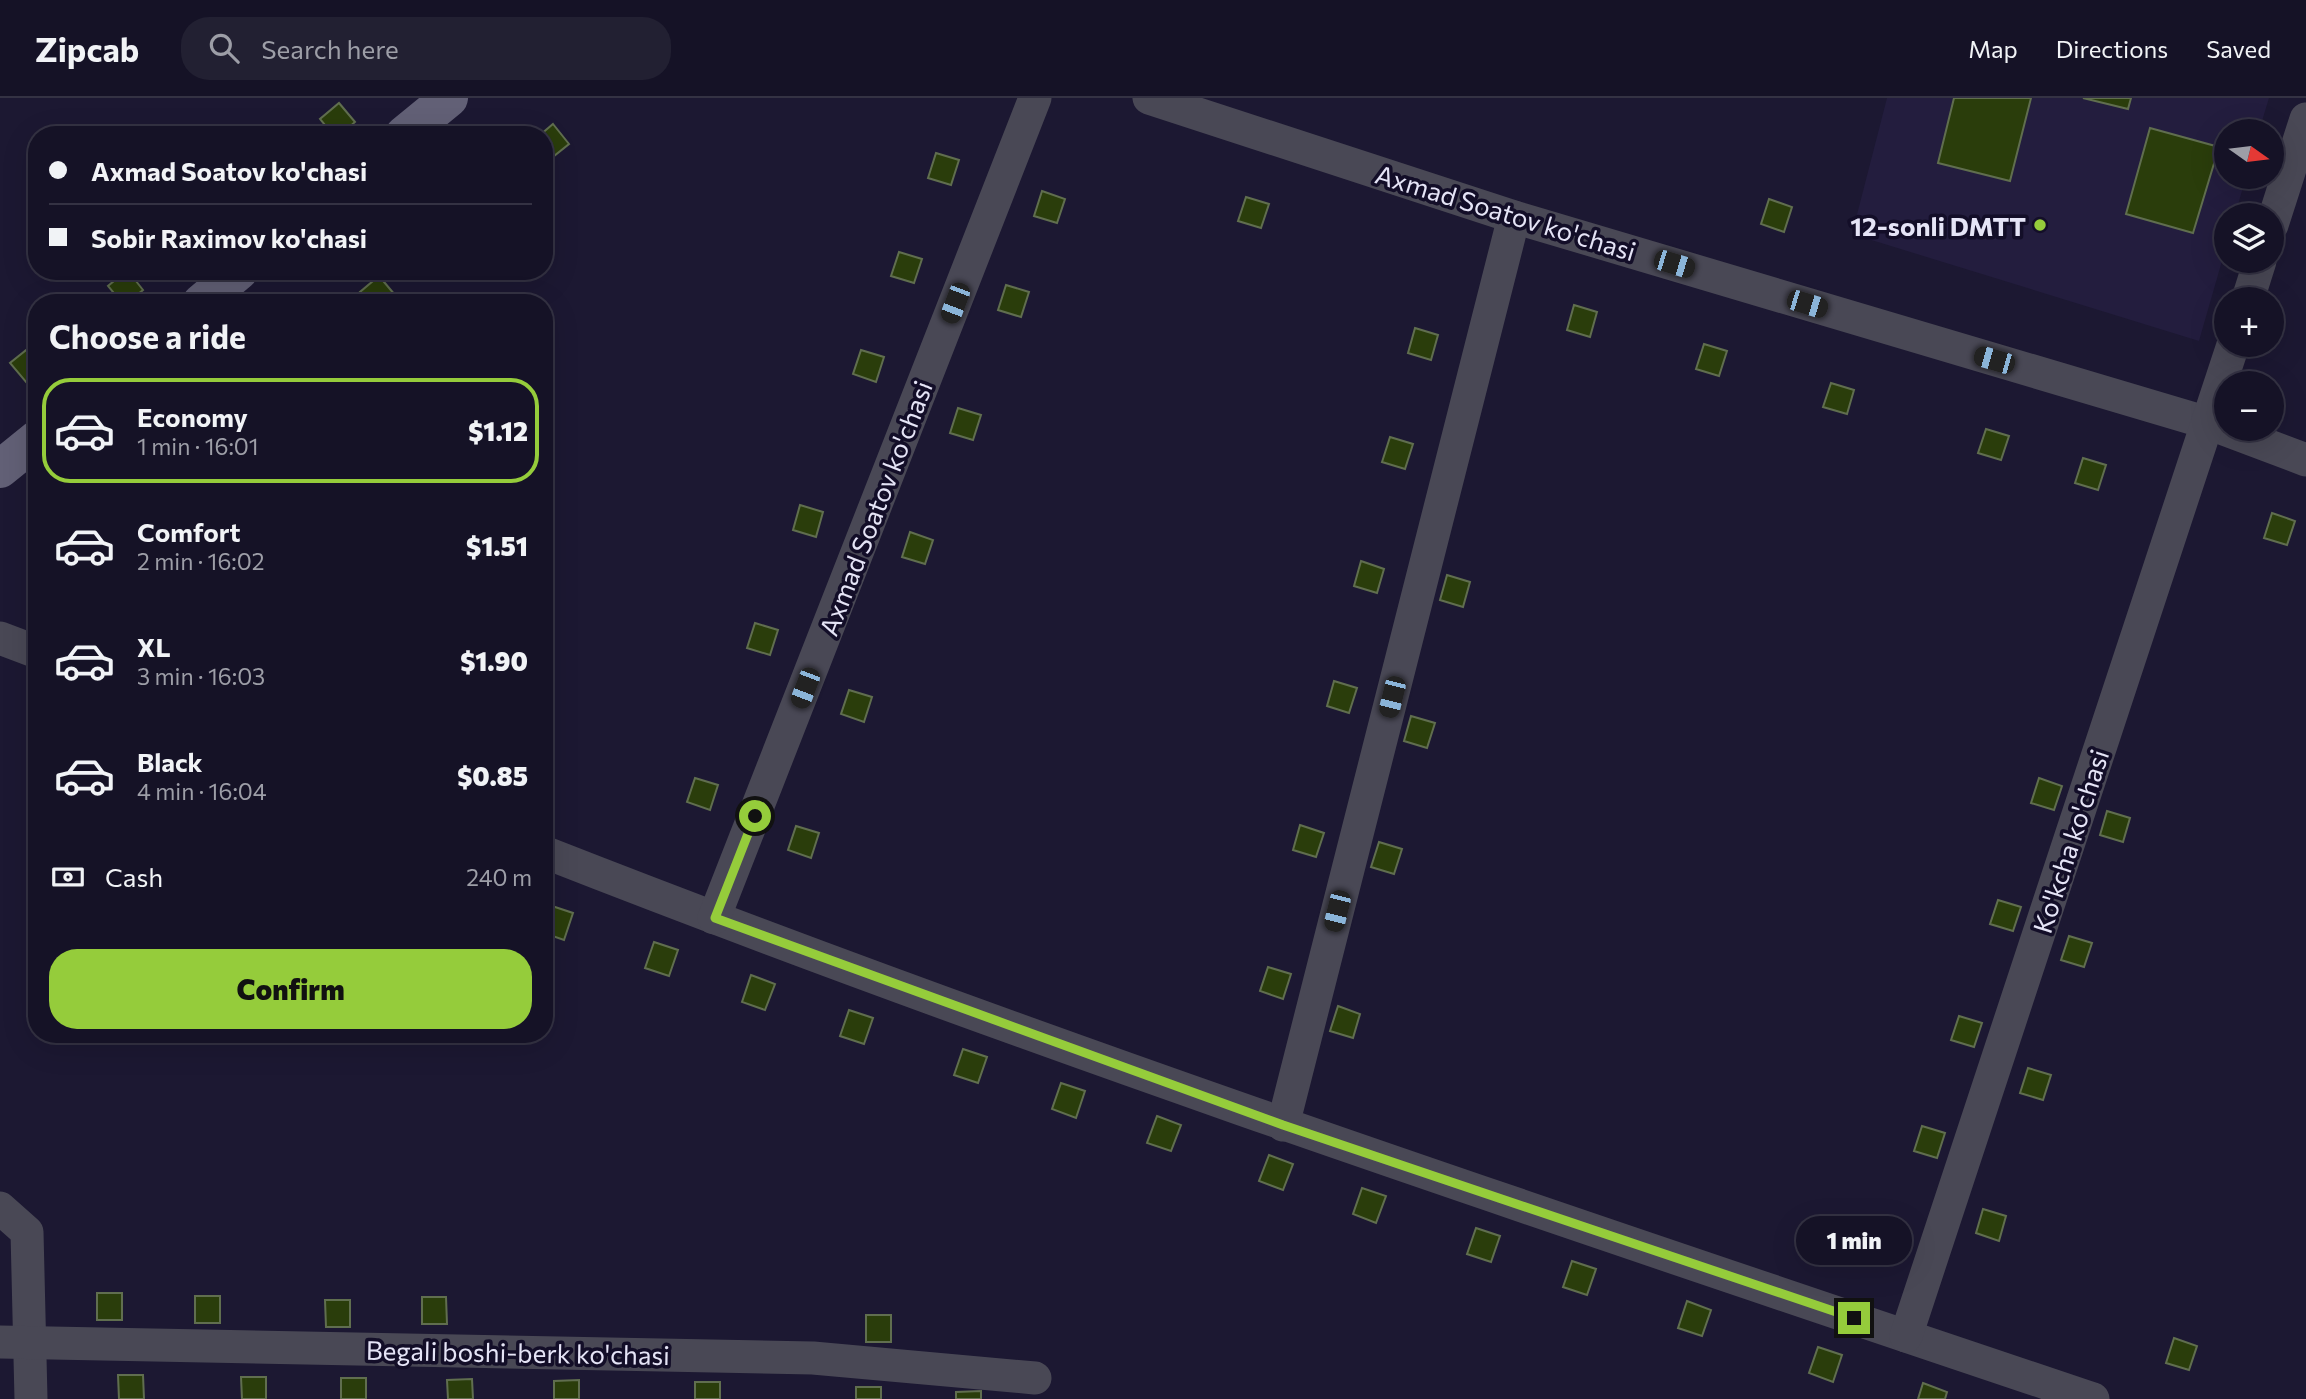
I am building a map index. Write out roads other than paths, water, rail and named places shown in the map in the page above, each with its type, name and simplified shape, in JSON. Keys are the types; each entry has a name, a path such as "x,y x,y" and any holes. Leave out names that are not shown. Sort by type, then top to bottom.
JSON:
{"street":[{"path":"415,126 449,98"},
{"name":"Axmad Soatov ko'chasi","path":"715,918 1035,98"},
{"name":"Axmad Soatov ko'chasi","path":"1149,98 1514,217 2208,423 2306,460"},
{"path":"2279,203 2306,118"},
{"path":"1283,1125 1514,217"},
{"path":"212,294 228,280"},
{"name":"Ko'kcha ko'chasi","path":"1906,1336 2229,357"},
{"path":"0,469 28,446"},
{"path":"0,638 28,649"},
{"path":"553,855 715,918 1283,1125 2093,1399"},
{"path":"0,1208 27,1232 14,1342 31,1399"},
{"name":"Begali boshi-berk ko'chasi","path":"14,1342 813,1358 1035,1378"}],"place":[{"name":"12-sonli DMTT","path":"2040,225"}]}
